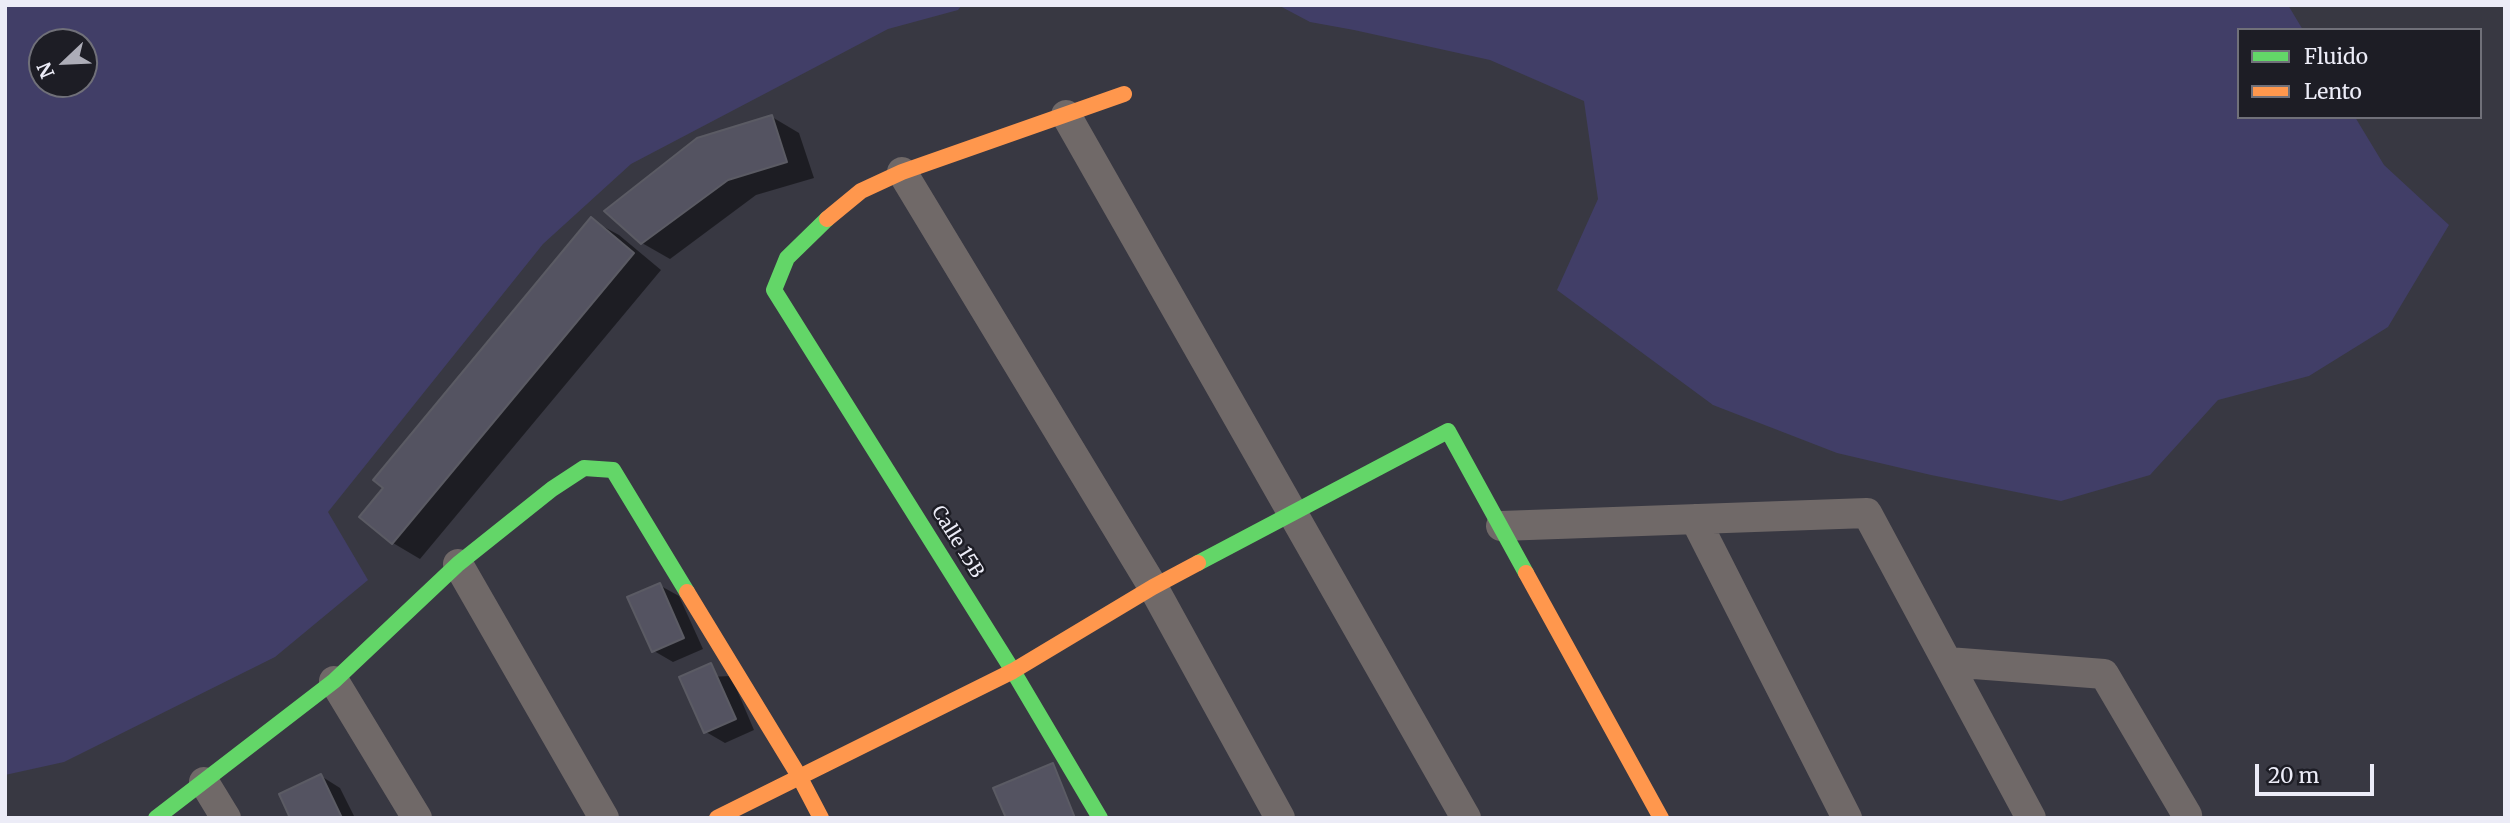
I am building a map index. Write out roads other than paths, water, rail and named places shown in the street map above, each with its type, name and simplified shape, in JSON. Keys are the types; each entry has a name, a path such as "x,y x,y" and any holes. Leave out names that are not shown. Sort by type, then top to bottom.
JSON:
{"street":[{"path":"1124,94 902,172 1153,587 1280,818"},
{"path":"1066,115 1466,818"},
{"name":"Calle 15B","path":"902,172 861,191 810,234 787,258 774,290 1013,671 1100,818"},
{"path":"717,818 1013,671 1153,587 1448,431 1661,818"},
{"path":"156,818 334,681 458,564 552,489 584,468 613,470 799,776 821,818"},
{"path":"1501,526 1867,513 2031,818"},
{"path":"1695,519 1847,818"},
{"path":"458,564 604,818"},
{"path":"1948,662 2104,674 2187,815 2185,818"},
{"path":"334,681 417,818"},
{"path":"204,782 226,818"}]}
